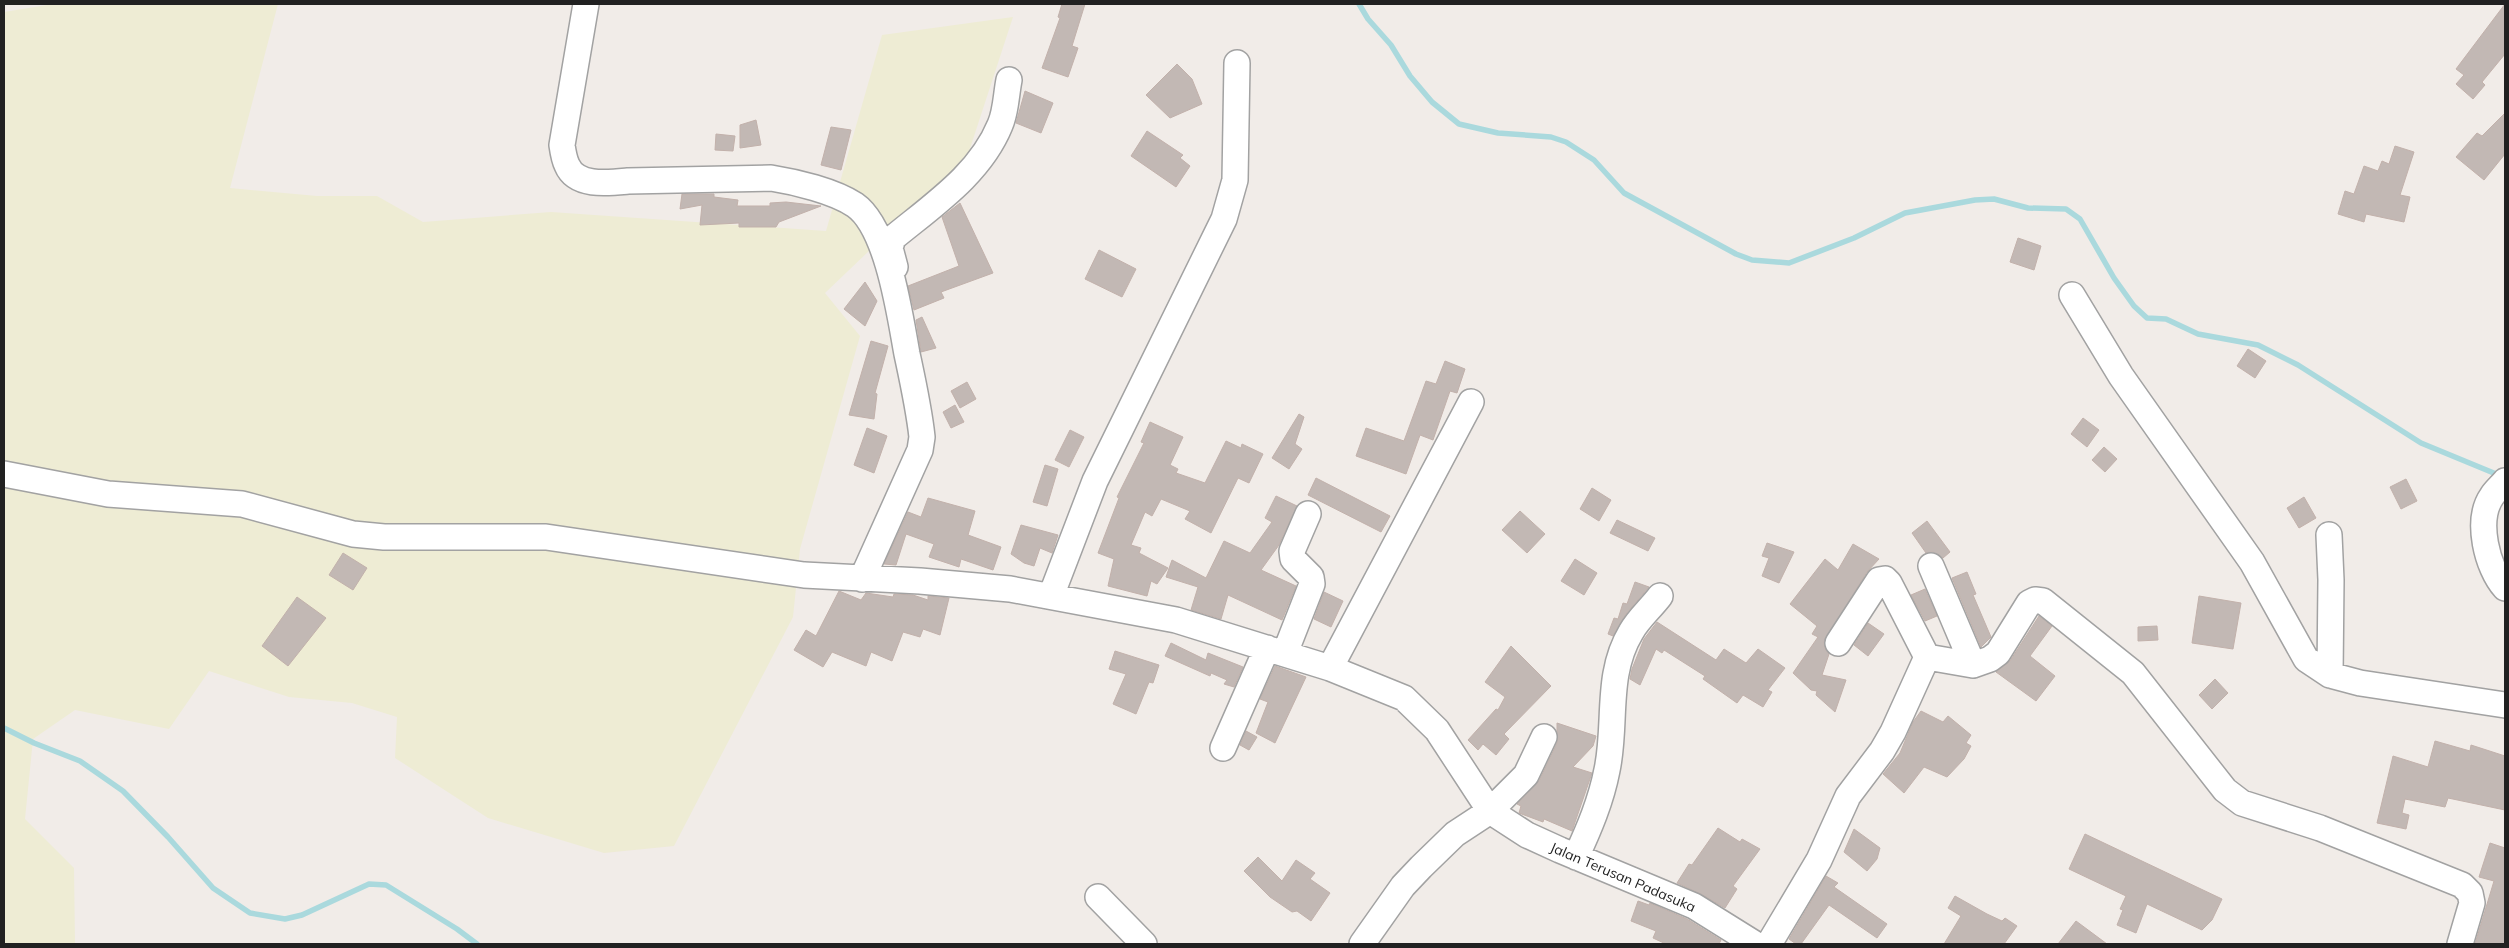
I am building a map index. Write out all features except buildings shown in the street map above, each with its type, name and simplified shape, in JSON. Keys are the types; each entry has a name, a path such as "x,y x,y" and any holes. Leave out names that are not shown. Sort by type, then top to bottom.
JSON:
{"street":[{"path":"586,4 562,145 567,166 579,178 604,183 771,178 793,182 855,205 867,217 892,275 922,437 920,450 862,579"},
{"path":"1051,596 1095,481 1224,219 1235,180 1238,63"},
{"path":"892,275 896,271 890,248 893,238 970,172 985,154 1001,124 1009,80"},
{"path":"2072,295 2121,376 2252,562 2306,658 2330,675 2360,683 2505,705"},
{"path":"1330,668 1471,402"},
{"path":"4,474 108,494 242,504 353,534 384,537 546,537 769,571 862,579 965,584 1051,596 1176,620 1330,668 1390,691 1412,704 1437,730 1490,811"},
{"path":"2505,481 2491,497 2485,516 2485,534 2487,554 2495,577 2505,588"},
{"path":"1224,748 1312,584 1311,577 1292,559 1292,551 1308,514"},
{"path":"2329,535 2331,580 2330,675"},
{"path":"1931,566 1973,665"},
{"path":"1838,643 1879,580 1885,579 1889,583 1927,657"},
{"path":"1576,857 1592,822 1608,769 1612,693 1622,650 1631,631 1660,596"},
{"path":"1927,657 1973,665 1990,659 1998,653 2029,603 2035,600 2042,601 2133,673 2225,790 2242,803 2320,828 2462,885 2470,894 2472,903 2462,938"},
{"path":"1769,944 1820,860 1848,796 1894,732 1927,657"},
{"path":"1362,944 1415,873 1455,834 1490,811 1526,775 1544,738"},
{"name":"Jalan Terusan Padasuka","path":"1490,811 1527,835 1694,906 1754,944"},
{"path":"1098,897 1144,944"}],"shaded area":[{"path":"53,4 278,4 230,188 317,196 377,196 423,222 551,212 826,231 882,35 1013,17 961,176 870,250 825,293 860,336 800,549 793,617 674,846 604,853 488,818 395,758 397,717 352,703 289,697 209,671 169,729 75,710 33,739 25,819 74,868 75,944 4,944 4,12"}],"waterway":[{"path":"1359,4 1368,19 1391,45 1410,76 1432,102 1459,124 1498,133 1551,137 1566,142 1594,160 1624,193 1736,254 1752,260 1789,263 1854,238 1905,213 1975,200 1994,199 2028,208 2066,209 2080,219 2114,278 2134,306 2147,318 2166,319 2198,334 2258,345 2298,365 2421,443 2501,476"},
{"path":"4,728 34,743 80,761 123,791 168,837 213,888 250,913 285,919 302,915 369,884 386,885 457,929 477,944"}]}
